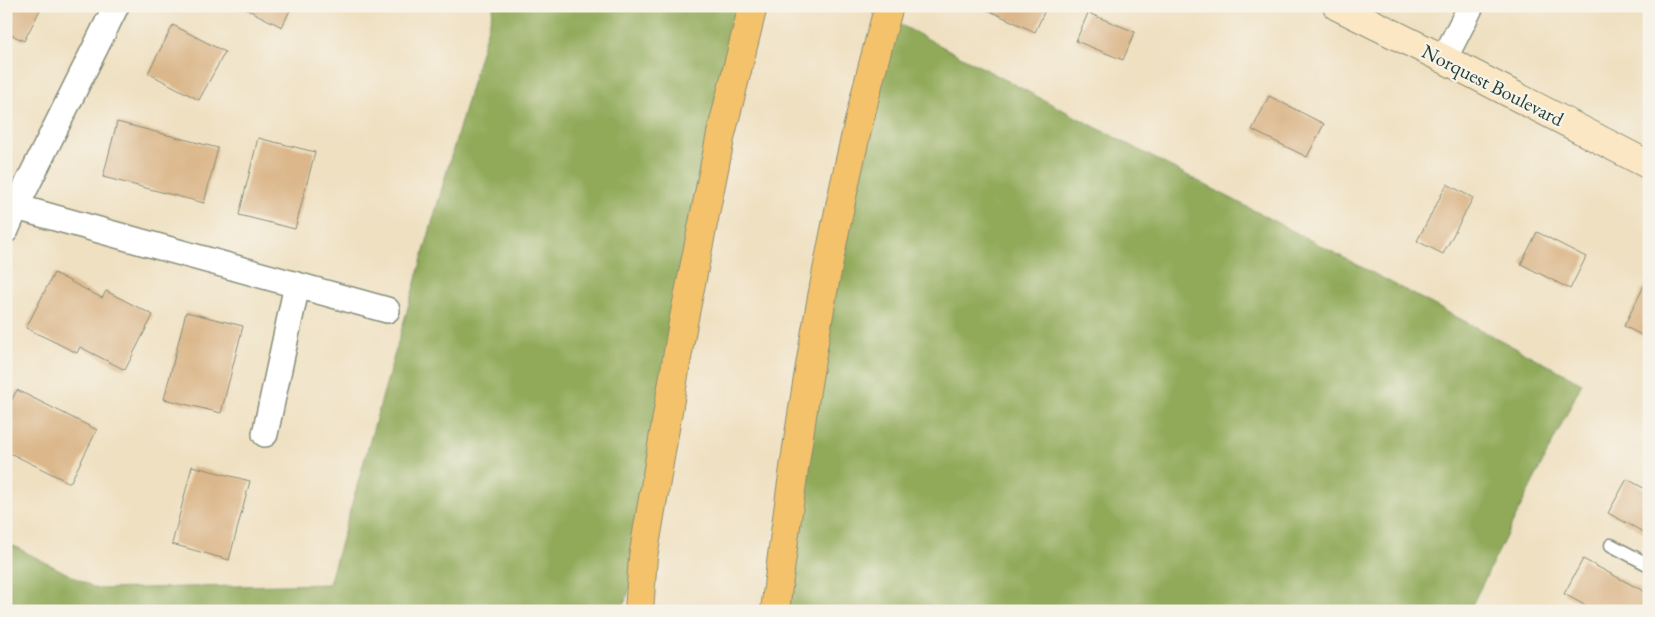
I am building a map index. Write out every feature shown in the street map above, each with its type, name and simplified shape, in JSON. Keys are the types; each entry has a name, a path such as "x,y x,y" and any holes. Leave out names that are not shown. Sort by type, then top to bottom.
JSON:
{"highway":[{"path":"639,611 643,556 682,323 721,134 753,6"},
{"path":"775,611 788,500 818,316 862,105 889,6"},
{"path":"621,611 643,556"}],"street":[{"path":"6,230 11,205 116,6"},
{"name":"Norquest Boulevard","path":"1337,6 1649,165"},
{"path":"1444,59 1471,6"},
{"path":"11,205 387,310"},
{"path":"265,434 297,285"}],"lane":[{"path":"1611,545 1649,565"}],"green space":[{"path":"494,6 753,6 643,557 621,611 6,611 6,542 97,589 329,584"},
{"path":"886,17 1582,383 1469,611 775,611"}],"building":[{"path":"6,6 42,6 24,41 6,32"},
{"path":"240,6 292,6 282,27"},
{"path":"979,6 1047,6 1035,32"},
{"path":"1088,13 1135,32 1123,60 1076,41"},
{"path":"173,25 225,52 199,100 148,73"},
{"path":"1269,96 1324,124 1307,157 1252,130"},
{"path":"117,122 218,148 204,203 103,177"},
{"path":"258,138 315,152 295,229 239,215"},
{"path":"1447,184 1473,198 1443,254 1417,241"},
{"path":"1537,232 1586,257 1570,289 1521,264"},
{"path":"54,273 102,298 106,291 153,315 125,370 80,347 77,353 26,328"},
{"path":"1644,286 1649,289 1649,339 1624,326"},
{"path":"186,312 243,326 221,413 164,399"},
{"path":"17,390 97,430 70,483 6,451 6,410"},
{"path":"192,466 250,481 229,560 172,544"},
{"path":"1627,479 1649,491 1649,535 1608,513"},
{"path":"1583,559 1649,594 1649,601 1644,611 1596,611 1564,594"}]}
